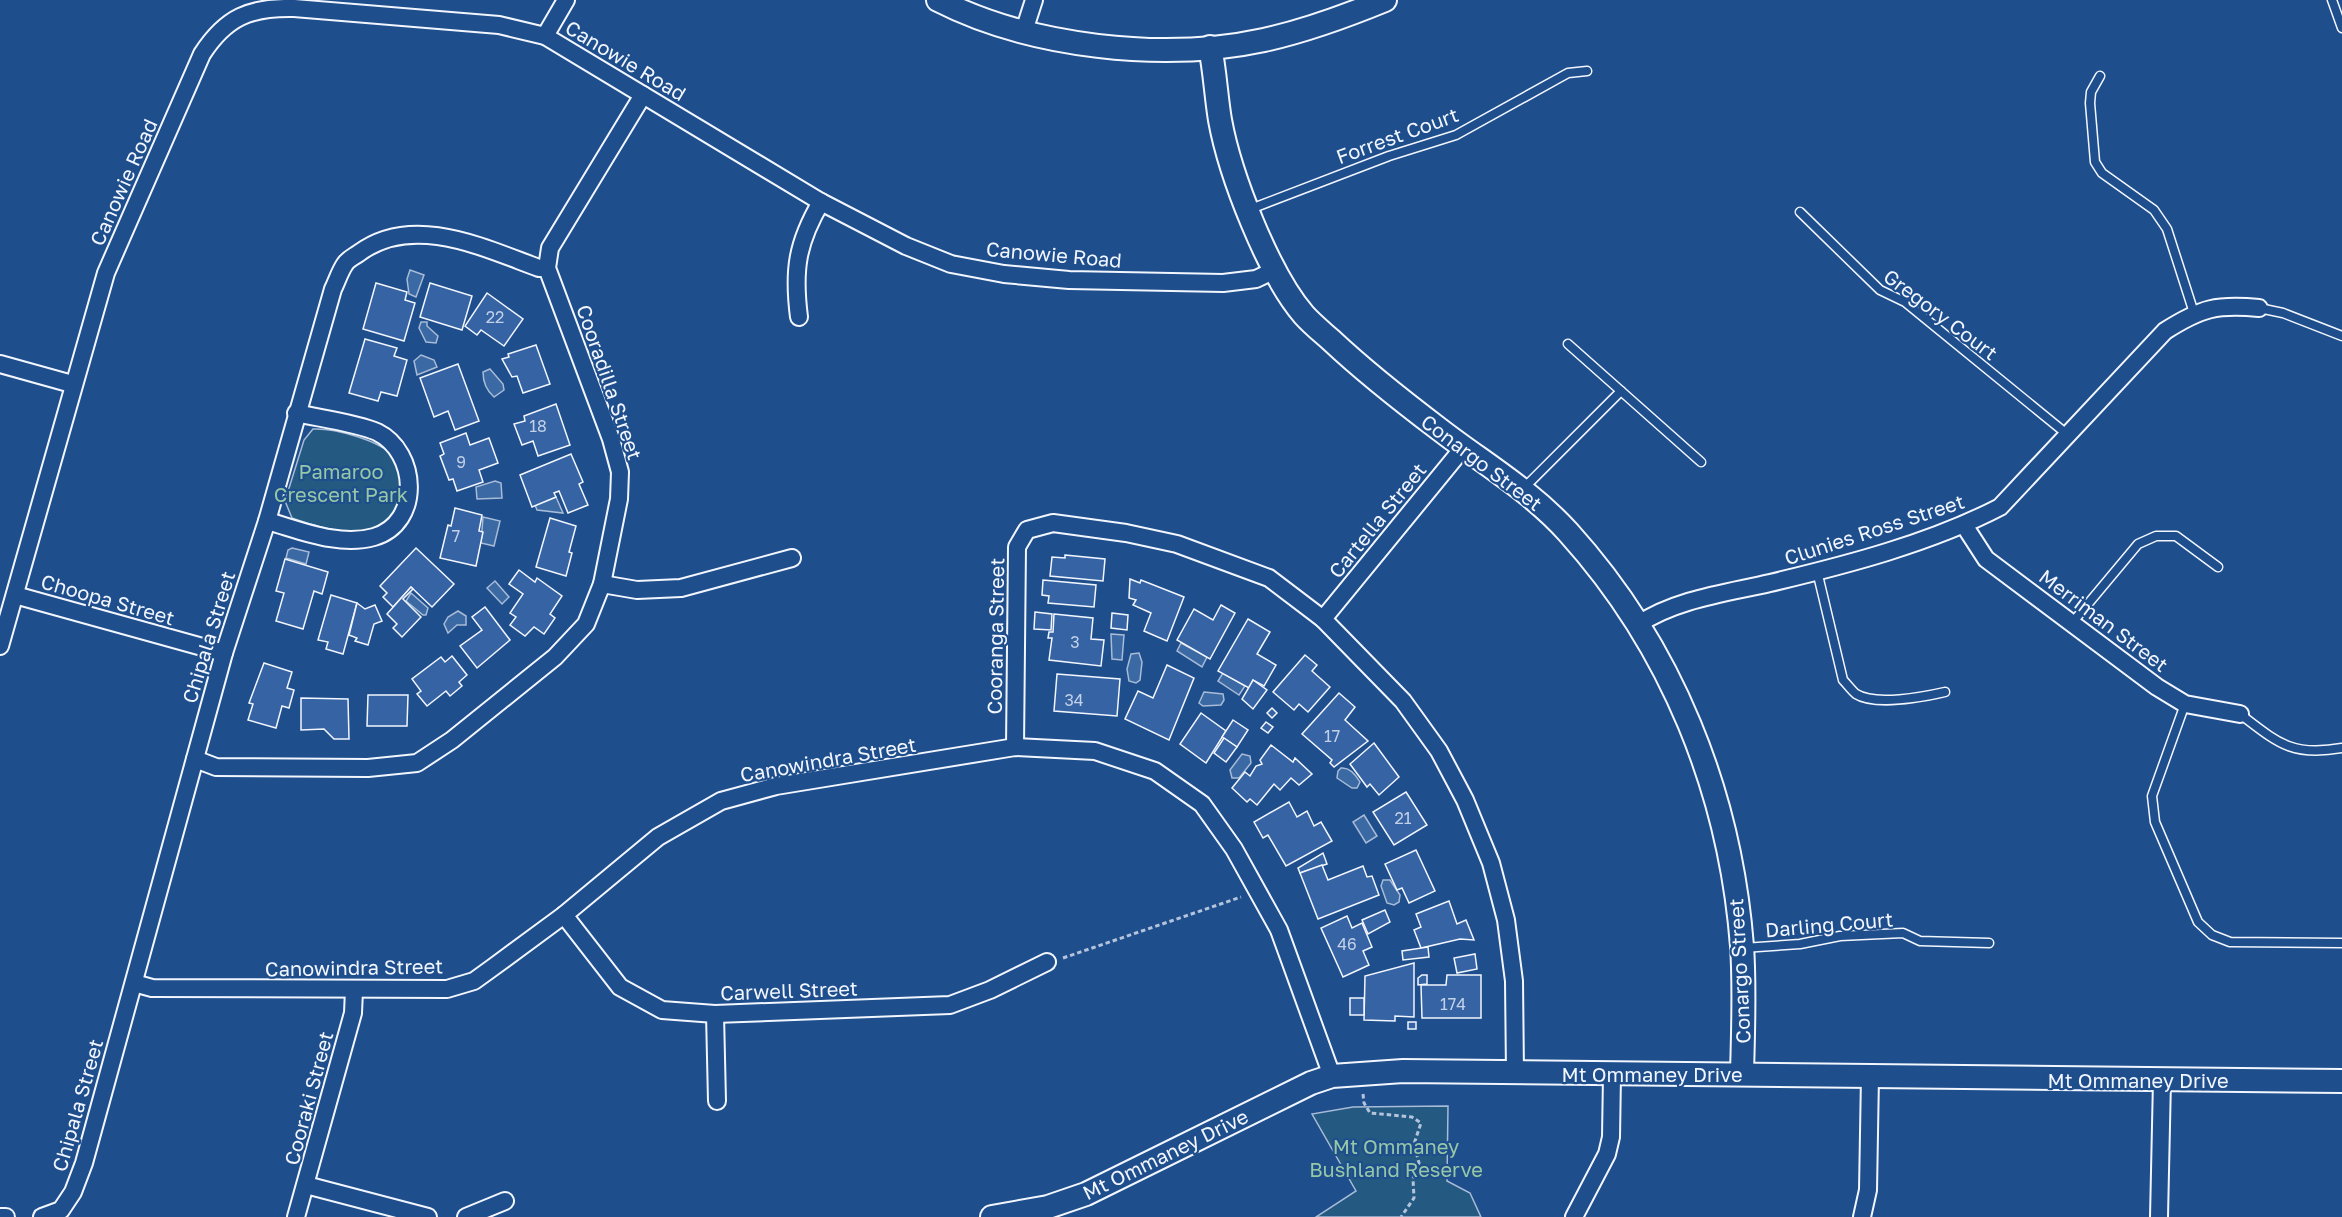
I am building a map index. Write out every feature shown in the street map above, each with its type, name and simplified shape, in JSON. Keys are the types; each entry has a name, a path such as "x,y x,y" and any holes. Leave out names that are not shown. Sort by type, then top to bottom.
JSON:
{"street":[{"path":"545,36 566,0"},
{"path":"938,0 979,18 1024,31 1088,44 1157,50 1261,41 1302,31 1385,0"},
{"path":"1024,31 1034,0"},
{"name":"Canowie Road","path":"0,646 72,384 106,273 202,54 216,32 245,14 271,8 294,8 499,25 545,36 821,202 906,246 951,264 1004,274 1070,280 1223,283 1256,279 1275,270"},
{"name":"Conargo Street","path":"1210,47 1220,122 1247,210 1275,270 1304,315 1368,375 1463,448 1523,488 1573,538 1640,624 1672,684 1706,762 1732,864 1742,948 1742,1074"},
{"path":"547,268 550,248 643,95"},
{"path":"798,317 796,262 805,230 821,202"},
{"name":"Chipala Street","path":"42,1217 61,1210 73,1192 84,1163 224,653 267,521 333,289 345,263 369,246 389,237 430,235 447,237 538,268 547,268"},
{"name":"Cooradilla Street","path":"195,759 216,767 368,768 417,763 452,740 555,657 586,624 602,584 619,499 620,472 611,440 547,268"},
{"name":"Clunies Ross Street","path":"1640,624 1677,606 1817,572 1964,525 2000,507 2165,330 2194,313 2228,305 2259,308"},
{"path":"0,364 72,384"},
{"path":"267,521 333,538 355,540 376,536 393,527 403,513 407,499 410,478 404,459 377,432 296,413"},
{"name":"Cartella Street","path":"1323,619 1463,448"},
{"name":"Cooranga Street","path":"1015,747 1017,547 1027,530 1053,523 1125,533 1177,544 1269,578 1323,619 1403,701 1439,751 1468,805 1491,863 1506,920 1514,981 1515,1073"},
{"name":"Merriman Street","path":"1964,525 1986,559 2185,704 2240,714"},
{"path":"602,584 637,590 681,588 792,558"},
{"name":"Choopa Street","path":"15,595 224,653"},
{"name":"Canowindra Street","path":"134,983 152,988 447,989 474,981 564,915 658,837 721,801 776,786 1015,747 1095,752 1155,771 1202,804 1234,849 1279,930 1332,1076"},
{"name":"Carwell Street","path":"564,915 620,987 662,1010 715,1014 950,1005 990,990 1047,962"},
{"name":"Cooraki Street","path":"296,1217 353,1013 354,990"},
{"path":"715,1014 717,1101"},
{"name":"Mt Ommaney Drive","path":"992,1217 1048,1207 1086,1194 1276,1100 1332,1076 1403,1071 2342,1081"},
{"path":"1574,1217 1607,1154 1611,1137 1612,1075"},
{"path":"1862,1217 1868,1190 1870,1076"},
{"path":"2159,1217 2163,1080"},
{"path":"306,1185 428,1217"},
{"path":"466,1217 505,1201"},
{"path":"0,1217 6,1217"}],"lane":[{"path":"2332,0 2342,28"},
{"name":"Forrest Court","path":"1247,210 1389,156 1456,135 1568,72 1587,71"},
{"path":"2100,76 2091,92 2090,102 2095,162 2102,173 2154,210 2167,229 2194,313"},
{"name":"Gregory Court","path":"1800,212 1880,290 1905,302 2068,435"},
{"path":"2259,308 2283,314 2342,336"},
{"path":"1568,344 1701,462"},
{"path":"1523,488 1621,392"},
{"path":"2072,623 2138,544 2156,537 2176,536 2218,567"},
{"path":"1817,572 1843,680 1856,694 1869,699 1894,698 1906,701 1945,692"},
{"path":"2185,704 2152,796 2155,822 2198,922 2212,935 2230,942 2342,943"},
{"path":"2240,714 2266,734 2296,750 2318,752 2342,748"},
{"name":"Darling Court","path":"1742,948 1800,944 1840,936 1903,933 1920,940 1989,943"}],"path":[{"path":"1047,962 1076,956 1257,890"},
{"path":"1363,1091 1364,1103 1370,1113 1412,1117 1421,1123 1414,1144 1419,1162 1413,1179 1414,1198 1401,1217"}],"green space":[{"name":"Pamaroo Crescent Park","path":"313,429 333,431 368,440 394,457 403,476 404,487 394,512 383,523 370,529 339,531 292,518 285,501 304,440"},
{"name":"Mt Ommaney Bushland Reserve","path":"1448,1106 1447,1181 1470,1193 1481,1217 1316,1217 1356,1191 1312,1114 1353,1107"}],"shaded area":[{"path":"410,270 424,275 416,297 409,294 407,279"},
{"path":"421,322 427,322 427,326 438,336 436,343 426,342 419,328"},
{"path":"421,355 434,360 437,367 417,375 414,361"},
{"path":"490,369 503,384 504,390 494,397 487,389 483,376 483,372"},
{"path":"495,481 501,483 502,498 477,499 476,487"},
{"path":"556,497 563,513 537,510 535,505"},
{"path":"483,517 500,521 494,546 481,543"},
{"path":"292,548 309,552 306,564 286,558 288,550"},
{"path":"495,581 509,597 502,604 487,588"},
{"path":"411,593 428,608 426,615 406,601"},
{"path":"458,611 466,616 466,625 457,625 448,633 444,624 448,617"},
{"path":"1111,634 1124,635 1122,660 1112,659"},
{"path":"1181,643 1207,657 1202,667 1177,651"},
{"path":"1139,653 1142,662 1140,680 1136,683 1129,681 1127,669 1131,654"},
{"path":"1223,673 1245,686 1239,695 1218,681"},
{"path":"1204,692 1223,694 1224,700 1221,705 1203,706 1199,703"},
{"path":"1242,754 1250,756 1251,763 1239,778 1232,778 1230,770"},
{"path":"1341,768 1350,770 1357,777 1360,782 1357,788 1352,788 1337,778"},
{"path":"1364,815 1377,836 1366,843 1353,822"},
{"path":"1383,880 1390,880 1400,895 1399,902 1394,905 1387,903 1381,886"}],"building":[{"path":"376,283 407,292 405,300 415,303 404,341 363,329"},
{"path":"430,283 472,296 462,330 420,317"},
{"path":"487,293 523,319 504,346 481,330 477,335 465,326"},
{"path":"365,339 397,348 394,356 407,360 397,396 381,392 378,401 349,393"},
{"path":"536,345 550,384 523,393 517,376 512,377 502,359 509,357 508,354"},
{"path":"458,364 479,421 455,430 448,411 434,417 420,378"},
{"path":"556,404 570,445 538,456 533,441 522,445 514,424 525,421 524,416"},
{"path":"466,433 470,445 489,438 498,463 479,470 483,482 457,491 453,479 449,480 440,456 444,454 440,443"},
{"path":"571,454 583,482 579,484 588,505 568,513 559,491 554,493 556,497 532,507 520,475"},
{"path":"455,508 482,515 479,531 483,532 476,566 440,558 448,525 451,526"},
{"path":"550,518 576,526 566,576 536,567"},
{"path":"416,548 454,584 432,607 411,587 393,607 383,597 387,593 380,586"},
{"path":"1065,555 1105,559 1103,581 1050,576 1052,557 1065,558"},
{"path":"285,559 328,572 322,594 314,591 303,629 276,621 284,593 276,591"},
{"path":"519,570 535,582 537,578 562,596 550,614 555,618 544,634 534,627 525,636 510,625 516,617 510,613 523,594 509,584"},
{"path":"1130,579 1140,583 1141,580 1184,597 1167,641 1144,631 1151,613 1133,605 1136,600 1129,598"},
{"path":"1043,580 1096,585 1094,607 1048,603 1049,596 1042,595"},
{"path":"411,587 413,589 403,599 421,617 402,637 393,628 397,624 387,614"},
{"path":"331,595 357,603 343,654 326,649 328,642 318,640"},
{"path":"357,603 365,609 375,605 382,621 374,624 368,645 355,641 357,638 349,635"},
{"path":"1221,605 1235,613 1210,659 1177,640 1194,609 1213,620"},
{"path":"485,607 510,640 477,668 460,646 482,630 472,617"},
{"path":"1035,612 1052,614 1051,630 1034,629"},
{"path":"1112,613 1128,615 1127,630 1111,628"},
{"path":"1054,614 1093,618 1091,639 1104,640 1101,666 1049,660 1052,638 1048,638 1049,632 1053,632"},
{"path":"1248,619 1270,632 1257,654 1276,665 1264,686 1253,680 1249,688 1218,671"},
{"path":"1305,655 1317,665 1312,671 1330,687 1308,712 1299,704 1294,710 1273,692"},
{"path":"452,656 467,675 459,682 462,686 450,696 446,691 427,706 417,694 421,691 412,679 441,657 445,662"},
{"path":"264,663 292,672 287,688 294,690 289,708 282,706 276,728 248,720 253,704 249,703"},
{"path":"1167,665 1194,678 1169,740 1125,719 1138,691 1153,698"},
{"path":"1057,674 1120,679 1117,716 1054,711"},
{"path":"1253,680 1267,690 1253,709 1242,699"},
{"path":"1339,693 1355,707 1345,720 1368,741 1334,767 1330,763 1332,760 1302,734"},
{"path":"368,695 408,695 407,726 367,726"},
{"path":"301,698 348,699 349,739 334,739 324,729 301,730"},
{"path":"1272,708 1277,713 1272,718 1267,713"},
{"path":"1201,713 1226,731 1206,763 1180,744"},
{"path":"1233,720 1248,730 1237,747 1222,737"},
{"path":"1266,722 1273,727 1268,733 1261,728"},
{"path":"1224,738 1237,747 1226,762 1214,753"},
{"path":"1374,743 1399,777 1379,795 1370,784 1367,787 1350,764"},
{"path":"1271,745 1293,762 1295,758 1312,774 1299,785 1291,778 1280,790 1274,784 1257,805 1250,799 1247,802 1232,788 1245,772 1250,776 1256,766 1262,764 1260,760"},
{"path":"1406,792 1427,825 1394,845 1373,812"},
{"path":"1289,802 1297,817 1307,811 1314,826 1321,822 1332,841 1286,866 1268,835 1263,838 1254,822"},
{"path":"1416,850 1435,891 1409,903 1402,888 1397,890 1385,864"},
{"path":"1323,853 1327,864 1300,873 1298,868"},
{"path":"1322,865 1328,880 1363,866 1367,877 1372,876 1379,895 1318,919 1300,873"},
{"path":"1449,901 1457,924 1466,920 1474,940 1460,939 1421,948 1414,930 1421,927 1416,914"},
{"path":"1385,910 1390,922 1368,934 1362,920"},
{"path":"1347,916 1352,928 1362,923 1372,947 1363,951 1369,965 1343,977 1321,928"},
{"path":"1428,947 1429,957 1403,960 1402,951"},
{"path":"1475,954 1477,969 1457,973 1454,958"},
{"path":"1414,963 1414,1017 1395,1016 1395,1021 1364,1020 1365,976"},
{"path":"1427,975 1427,984 1418,985 1418,978"},
{"path":"1447,975 1481,975 1481,1018 1422,1018 1421,985 1446,985"},
{"path":"1350,998 1364,998 1364,1015 1350,1015"},
{"path":"1408,1022 1416,1022 1416,1029 1408,1029"}]}
